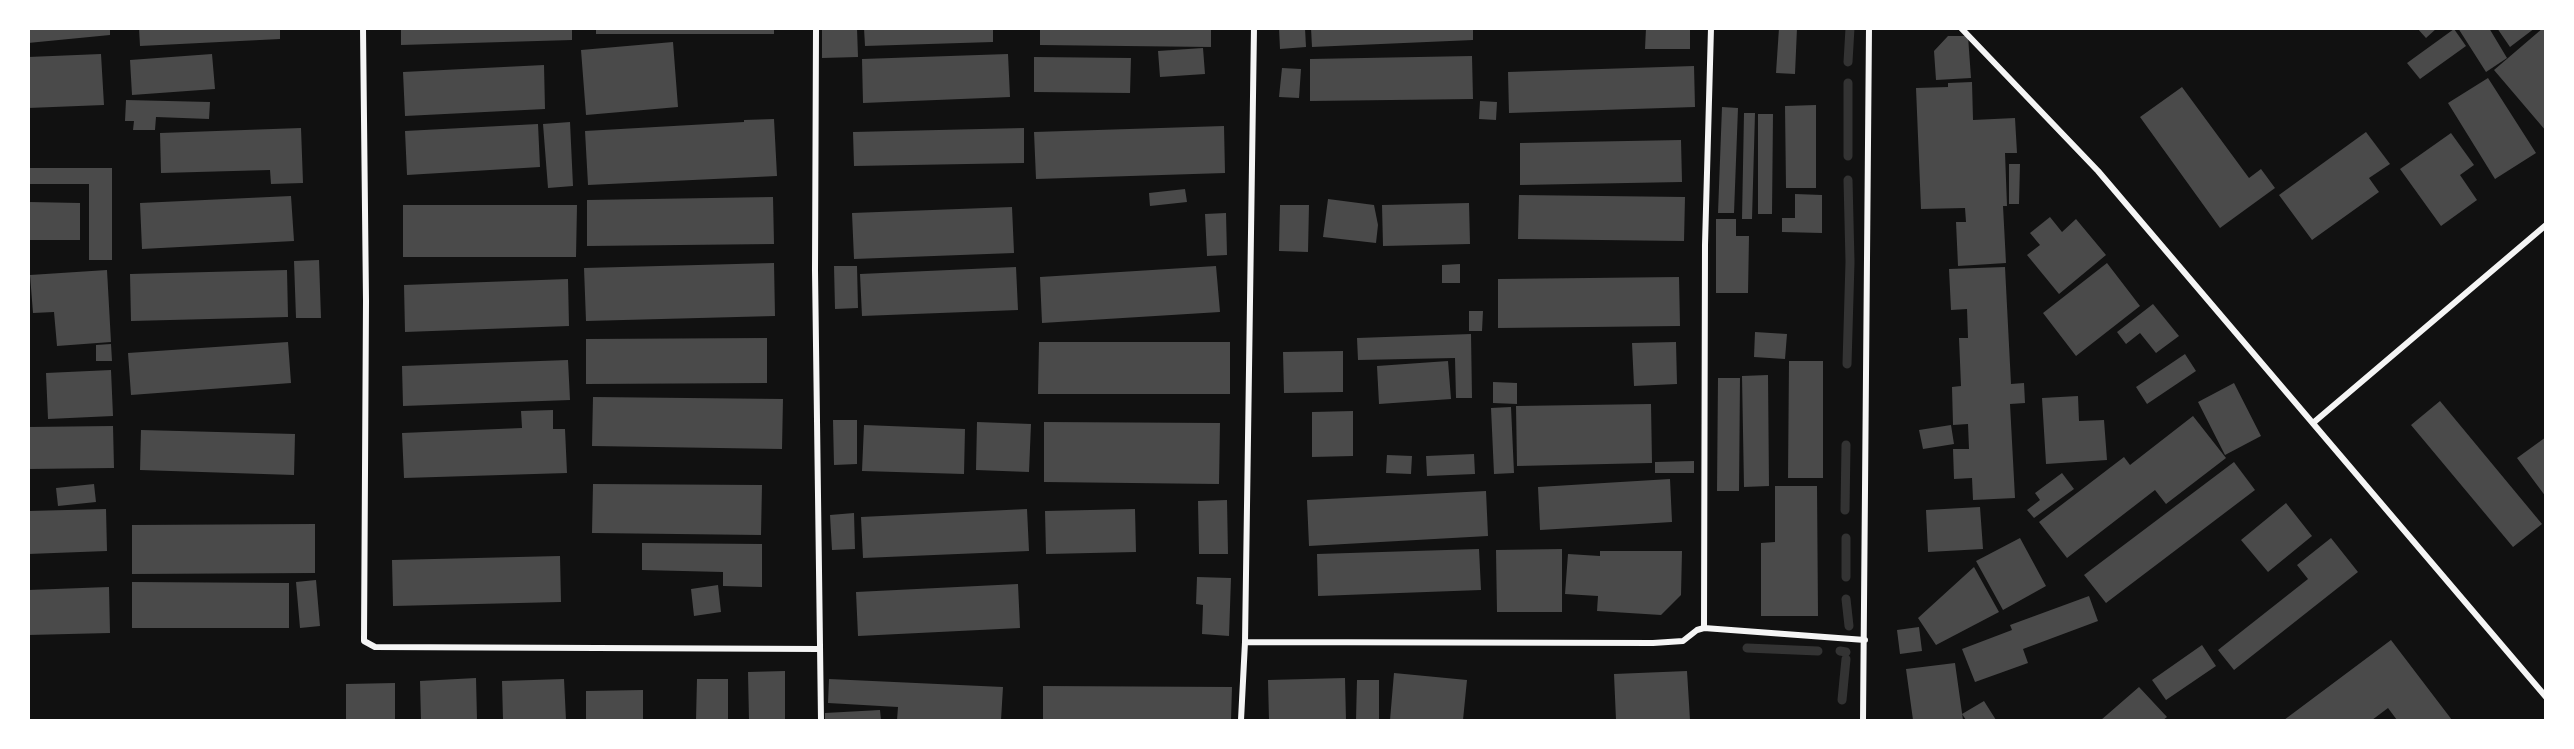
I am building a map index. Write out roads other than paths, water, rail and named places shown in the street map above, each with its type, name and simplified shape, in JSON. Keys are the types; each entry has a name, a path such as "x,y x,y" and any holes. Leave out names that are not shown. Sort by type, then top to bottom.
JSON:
{"street":[{"path":"363,28 366,301 364,641 375,647 819,649"},
{"path":"816,28 815,270 821,720"},
{"path":"1241,720 1245,642 1254,28"},
{"path":"1704,628 1705,245 1711,28"},
{"path":"1863,720 1869,28"},
{"path":"1961,28 2098,171 2546,696"},
{"path":"2313,423 2546,225"},
{"path":"1245,642 1653,643 1683,640 1704,628 1865,640"}],"waterway":[{"path":"1848,62 1850,28"},
{"path":"1848,83 1848,156"},
{"path":"1847,364 1850,262 1848,180"},
{"path":"1845,510 1846,445"},
{"path":"1846,538 1846,577"},
{"path":"1846,599 1849,626"},
{"path":"1747,648 1818,651"},
{"path":"1840,651 1846,652"},
{"path":"1842,700 1846,659"}]}
